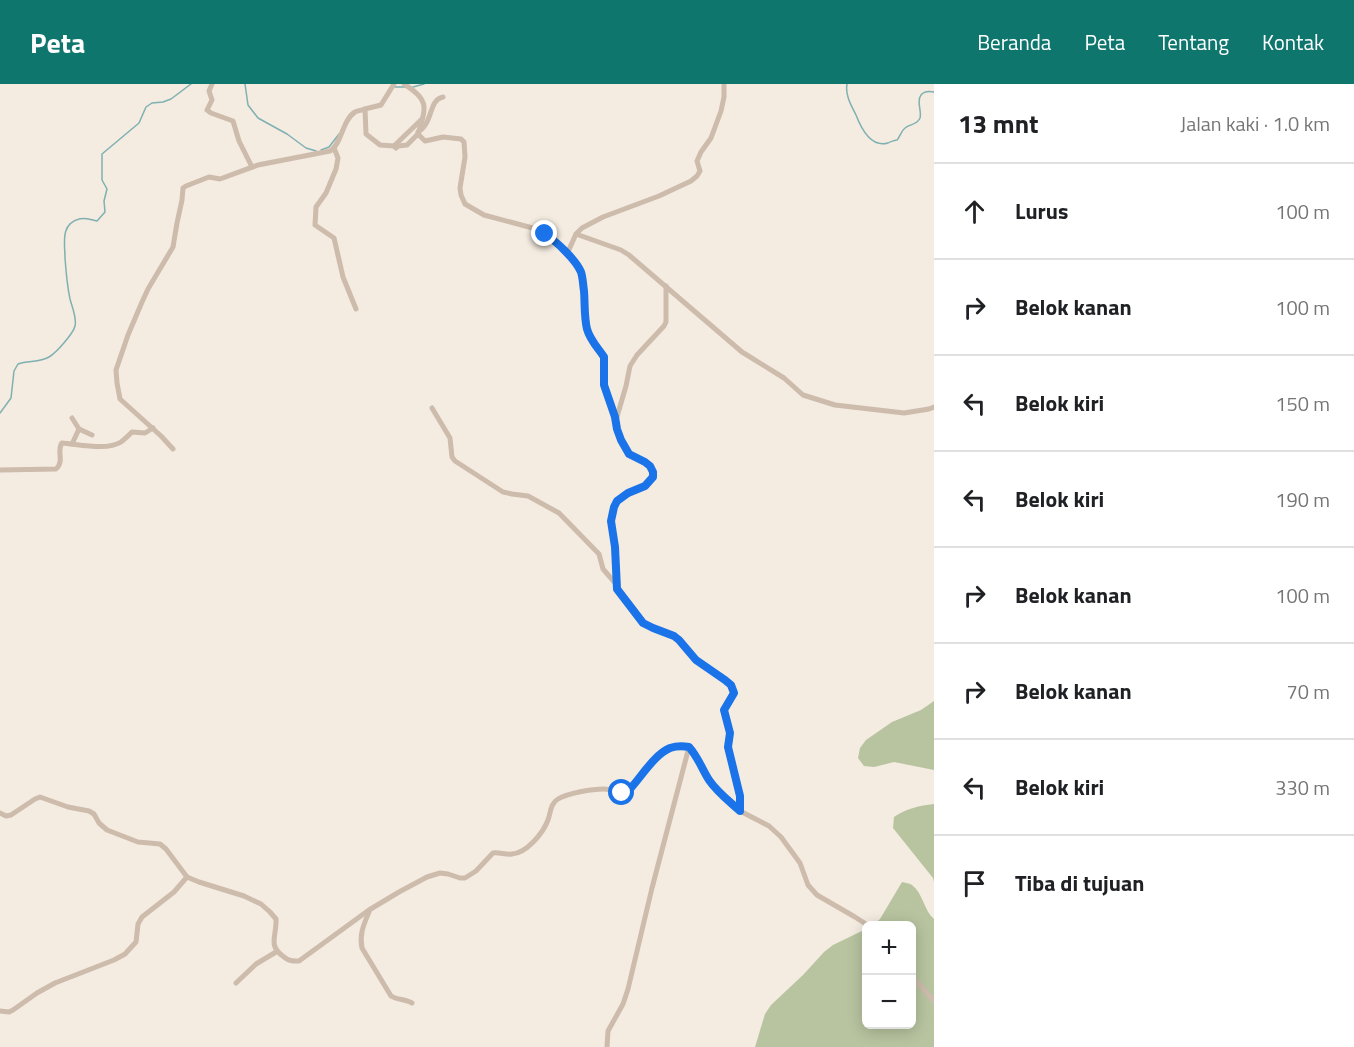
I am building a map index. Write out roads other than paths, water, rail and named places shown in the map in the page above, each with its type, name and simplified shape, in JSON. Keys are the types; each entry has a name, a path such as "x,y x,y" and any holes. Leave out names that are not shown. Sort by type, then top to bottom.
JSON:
{"street":[{"path":"212,84 209,91 212,100 207,110 233,121 239,141 252,167"},
{"path":"173,449 120,399 116,370 148,289 173,248 182,189 209,177 220,179 252,167 330,151 334,148 350,117 355,112 381,105 394,84"},
{"path":"405,84 421,96 424,109 418,133"},
{"path":"567,254 576,234 582,228 603,217 659,196 698,176 700,171 697,161 711,138 721,111 724,84"},
{"path":"365,110 366,134 380,145 396,148 407,145 427,124 435,100 443,97"},
{"path":"394,146 422,119"},
{"path":"418,133 425,141 443,137 461,139 464,142 465,157 460,188 465,204 484,215 540,230 553,239 581,272 587,329 594,345 604,357 604,385 619,435 626,451 650,466 653,472 653,477 645,486 628,493 617,501 614,507 611,521 618,591 643,623 674,636 696,660 731,685 734,693 724,710 730,733 728,747 740,796 740,811"},
{"path":"334,148 338,158 336,169 326,193 315,208 315,225 334,238 343,277 356,309"},
{"path":"576,234 629,255 742,352 784,378 802,395 835,405 904,413 934,407"},
{"path":"616,420 630,366 666,322 666,286"},
{"path":"432,408 450,438 452,457 455,460 503,492 528,496 559,513 599,554 603,568 617,586"},
{"path":"72,418 79,429 92,435"},
{"path":"0,470 56,469 61,462 60,445 63,442 88,446 111,445 121,442 132,432 145,433 153,428"},
{"path":"72,444 79,429"},
{"path":"607,1047 608,1031 628,989 689,747"},
{"path":"0,813 6,816 11,815 40,797 68,807 89,811 107,830 138,842 160,844 187,877 261,904 276,919 274,945 276,951 289,961 298,961 369,910 427,877 440,873 465,878 476,871 493,853 511,855 521,852 530,846 543,830 548,822 552,804 556,800 565,796 604,789 627,792 666,749 689,747 714,786 740,811 769,826 781,837 800,862 808,885 816,895 862,921"},
{"path":"0,1011 13,1010 55,983 125,954 136,942 138,924 142,917 174,892 187,877"},
{"path":"369,910 361,932 362,948 391,996 411,1004"},
{"path":"236,983 256,964 276,951"},
{"path":"916,981 934,1001"}],"waterway":[{"path":"0,413 11,398 14,371 18,364 49,357 64,343 75,326 67,279 64,241 66,230 73,222 84,218 97,221 105,212 104,201 107,189 102,180 102,154 139,123 146,107 152,103 171,99 191,84"},
{"path":"245,84 248,105 258,118 287,134 306,148 316,151"},
{"path":"413,87 424,84"},
{"path":"847,84 849,100 861,126 867,136 882,144 897,140 905,128 917,122 920,118 920,97 925,92 934,92"},
{"path":"395,87 405,87"},
{"path":"321,150 329,147 339,134"}]}
